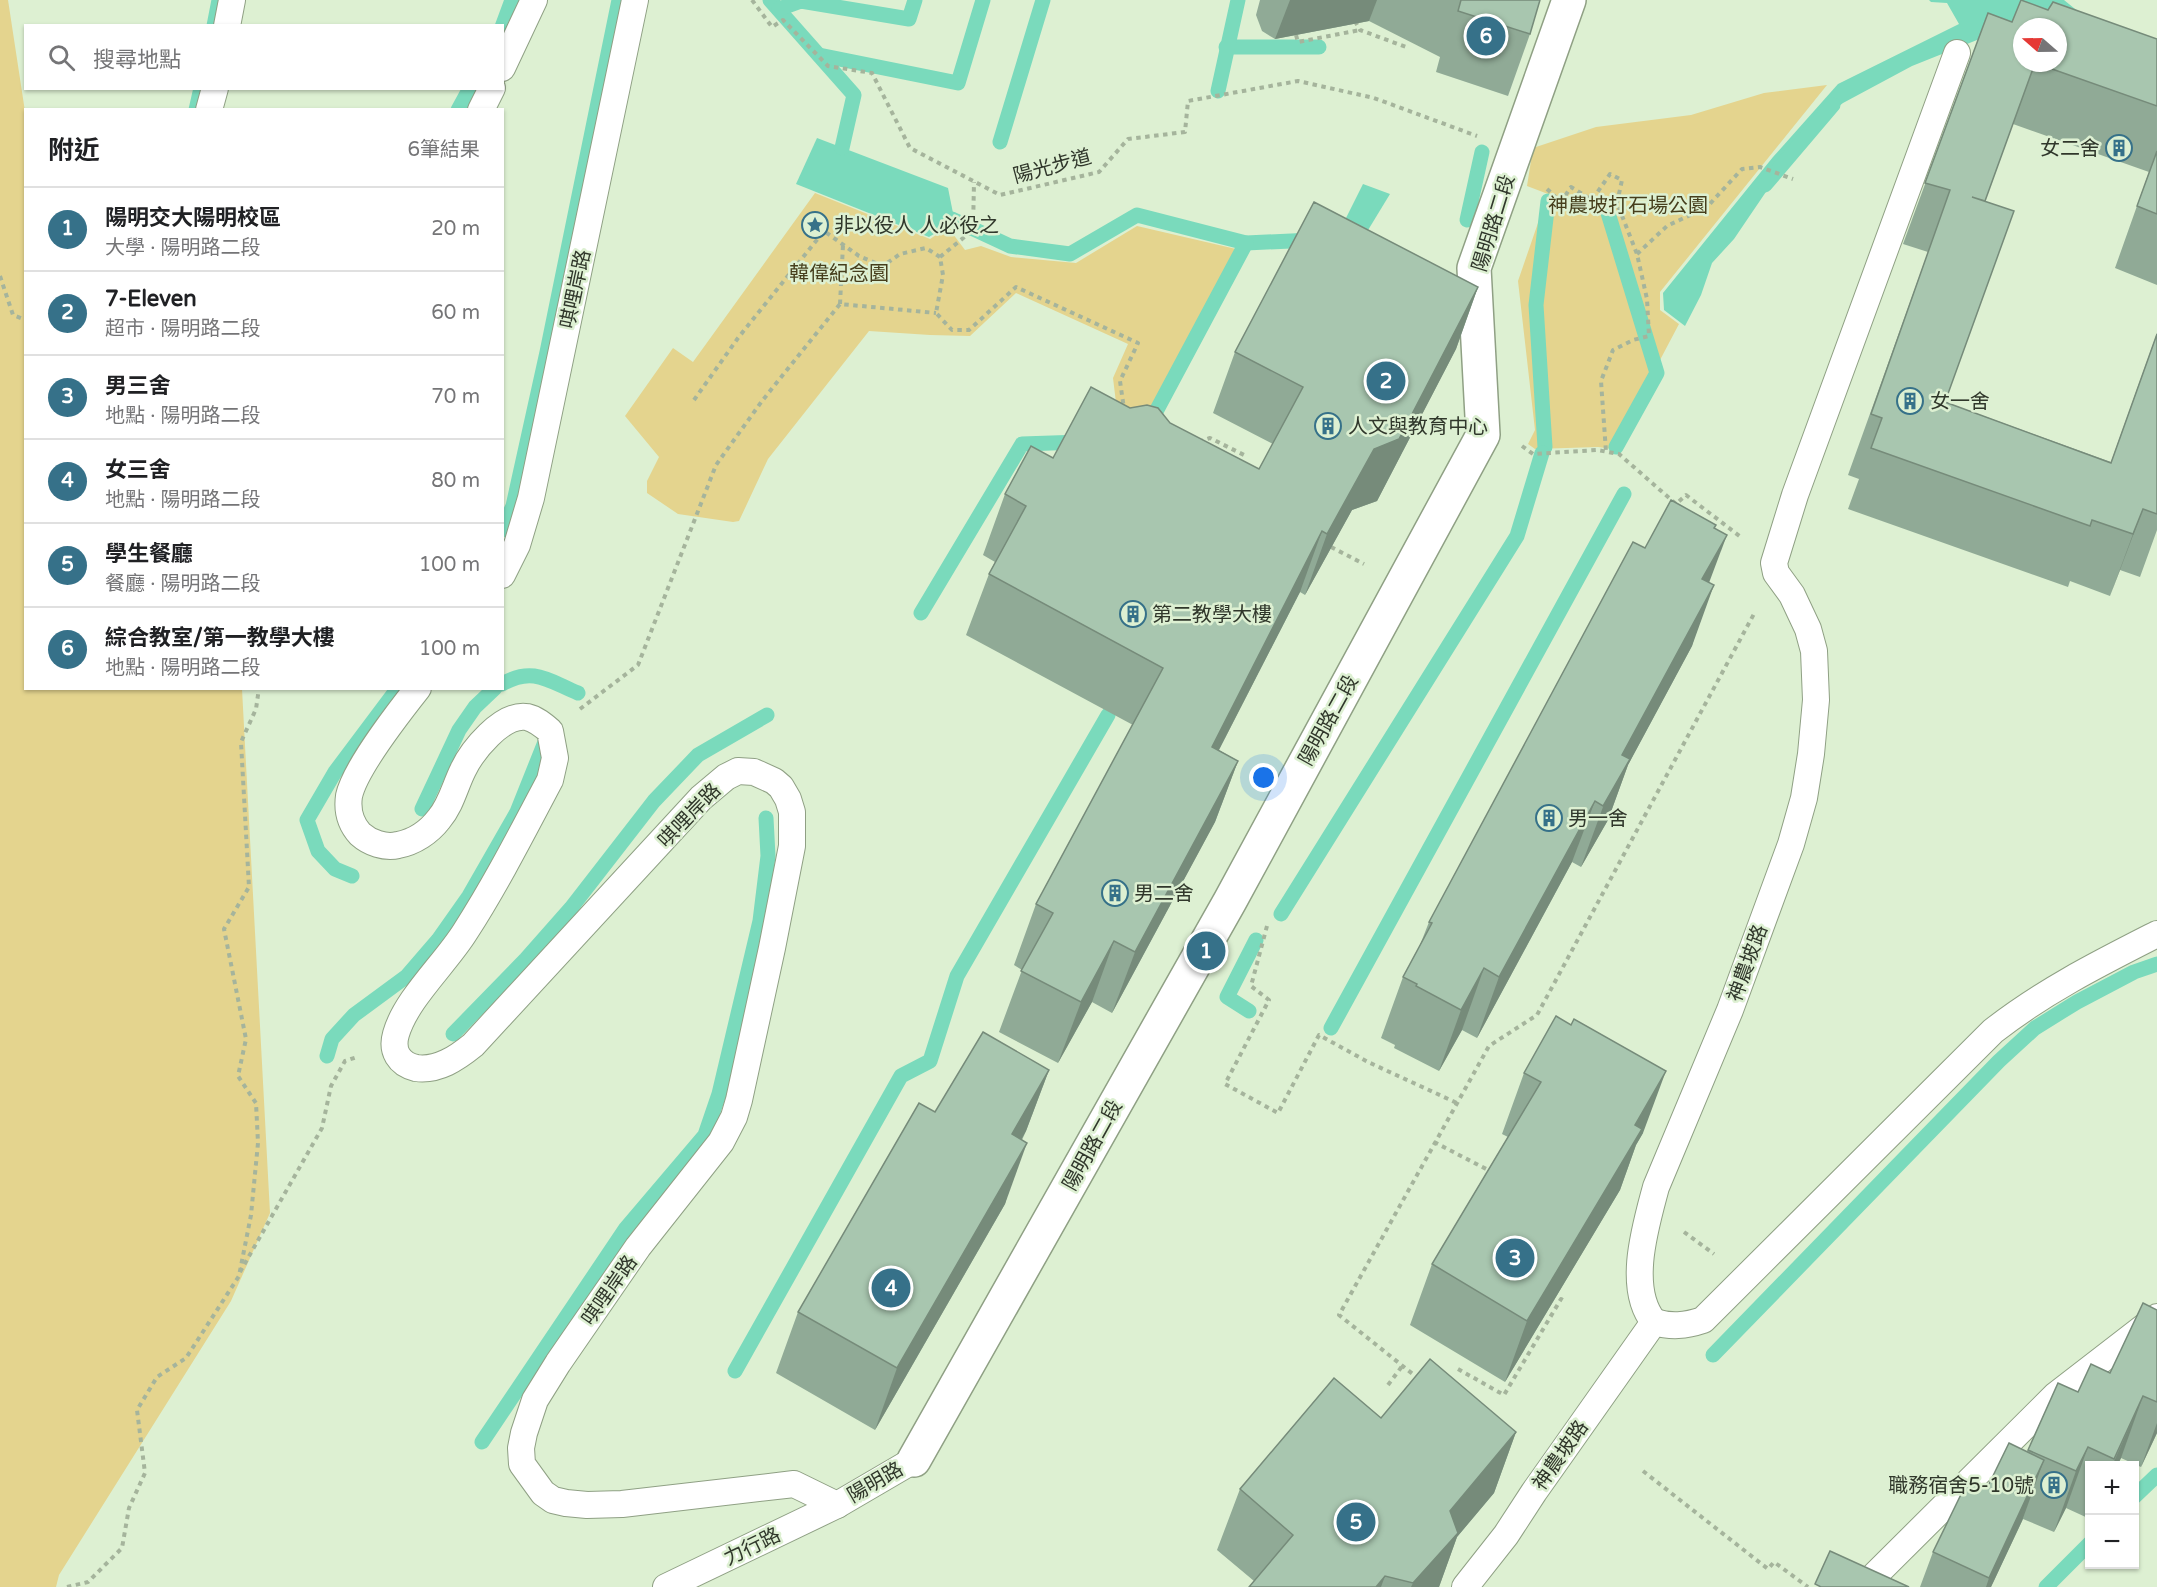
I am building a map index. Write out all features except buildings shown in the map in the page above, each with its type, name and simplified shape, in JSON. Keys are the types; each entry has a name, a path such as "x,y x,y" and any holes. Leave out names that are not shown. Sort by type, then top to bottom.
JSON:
{"street":[{"name":"陽明路二段","path":"914,1460 1230,901 1483,435 1474,268 1569,0"}],"lane":[{"path":"228,24 232,0"},
{"path":"504,64 534,0"},
{"name":"唭哩岸路","path":"504,571 517,545 531,498 635,0"},
{"path":"1775,568 1796,495 1958,53"},
{"path":"210,108 214,90"},
{"path":"482,108 491,90"},
{"name":"神農坡路","path":"1465,1587 1506,1535 1654,1322 1645,1308 1640,1291 1642,1249 1656,1187 1734,999 1791,844 1804,798 1816,700 1814,651 1808,628 1775,568"},
{"path":"394,1044 405,1012 464,934 550,780 555,758 550,731 541,723 525,717 498,727 488,735 464,768 453,796 438,821 417,839 405,844 387,846 377,844 361,835 353,825 349,815 350,794 368,759 416,690"},
{"name":"唭哩岸路","path":"394,1044 395,1053 400,1060 408,1066 425,1069 437,1067 465,1052 714,786 738,771 746,771 764,776 781,788 792,812 792,846 734,1117 716,1149 638,1247 535,1400 524,1433 521,1448 522,1464 543,1492 553,1500 566,1503 622,1504 794,1484 837,1504"},
{"path":"1654,1322 1672,1326 1687,1325 1703,1320 1993,1031 2060,985 2157,934"},
{"path":"1863,1587 2056,1395 2157,1317"},
{"name":"陽明路","path":"837,1504 914,1460"},
{"name":"力行路","path":"666,1587 837,1504"}],"path":[{"name":"陽光步道","path":"752,0 772,27 783,20 828,66 872,73 910,148 1000,195 1100,172 1128,139 1185,132 1188,101 1298,81 1374,98 1483,138"},
{"path":"1354,19 1360,30"},
{"path":"1296,35 1298,42 1360,30 1406,46"},
{"path":"1637,254 1667,226 1707,207 1742,170 1760,167 1793,178"},
{"path":"1546,188 1561,202 1571,187 1592,200 1610,174 1622,180 1617,202 1637,254 1647,299 1649,336 1613,350 1601,381 1606,452"},
{"path":"940,257 973,230 974,182"},
{"path":"694,400 738,338 824,231 859,256 883,266 900,254 926,248 940,257 943,275 936,313"},
{"path":"840,304 843,245"},
{"path":"0,276 13,315 24,319"},
{"path":"550,731 638,665 716,465 762,401 840,304 936,313 952,330 969,330 1016,287 1138,343 1120,381 1125,415"},
{"path":"1424,1383 1339,1315 1489,1046 1537,1015 1775,568 1686,495 1676,504 1619,454 1598,450 1533,454 1501,430 1483,435"},
{"path":"1193,444 1210,438 1245,455"},
{"path":"1331,547 1364,564"},
{"path":"238,1276 251,1215 258,1143 256,1103 238,1076 246,1039 224,929 249,887 241,742 256,709 259,690"},
{"path":"1230,901 1268,927 1251,986 1269,1000 1224,1084 1278,1113 1319,1035 1368,1062 1457,1103"},
{"path":"67,1587 88,1582 122,1548 129,1508 145,1473 137,1410 157,1377 186,1358 238,1276 322,1128 331,1086 345,1061 394,1044"},
{"path":"1434,1142 1499,1176"},
{"path":"1651,1207 1746,1278"},
{"path":"1458,1369 1504,1395 1561,1299 1566,1302"},
{"path":"1388,1384 1402,1365"},
{"path":"1642,1471 1768,1569 1774,1562 1808,1587"}],"green space":[{"path":"0,0 8,0 24,108 24,690 242,690 270,1213 231,1301 59,1575 56,1587 0,1587"},
{"name":"神農坡打石場公園","path":"1827,85 1660,292 1660,310 1679,324 1613,449 1598,447 1535,449 1528,444 1535,430 1518,281 1548,194 1527,186 1533,148 1596,127 1691,115 1764,93"},
{"name":"韓偉紀念園","path":"815,193 930,239 951,225 953,234 965,250 981,246 1011,257 1076,263 1137,226 1236,249 1150,410 1118,419 1113,378 1128,344 1016,293 970,336 869,331 768,459 739,521 678,514 647,493 647,481 659,457 625,416 673,348 693,362"}],"water":[{"path":"1929,0 2064,0 2101,30 2067,27 2067,18 2013,18 2013,26 1912,66 1843,103 1799,137 1780,162 1774,180 1734,239 1712,263 1701,295 1685,326 1664,310 1663,293 1773,157 1838,84 1959,24 1947,3"},
{"path":"817,138 948,188 953,213 950,224 929,237 796,184"},
{"path":"1363,184 1390,194 1362,240 1343,224"}],"waterway":[{"path":"214,24 219,0"},
{"path":"503,24 512,0"},
{"path":"504,526 513,506 547,352 619,0"},
{"path":"770,0 854,95 842,148"},
{"path":"779,9 801,1 909,19 915,0"},
{"path":"819,55 958,83 983,0"},
{"path":"1000,142 1043,0"},
{"path":"1218,91 1238,0"},
{"path":"1226,47 1319,47"},
{"path":"196,108 201,90"},
{"path":"459,108 469,90"},
{"path":"1765,185 1833,105"},
{"path":"1467,220 1482,152"},
{"path":"1545,447 1536,305 1548,201"},
{"path":"1608,213 1657,373 1616,447"},
{"path":"952,219 1010,246 1070,254 1137,215 1246,243 1312,240"},
{"path":"1148,423 1246,243"},
{"path":"921,613 1022,444 1081,442"},
{"path":"1281,914 1517,536 1542,453"},
{"path":"1331,1028 1624,494"},
{"path":"504,683 523,676 541,677 578,693"},
{"path":"352,876 335,869 318,851 307,820 335,772 396,690"},
{"path":"422,809 459,730 475,707 493,690"},
{"path":"453,1034 526,959 571,908 654,801 698,755 767,715"},
{"path":"735,1371 901,1076 930,1061 957,976 1108,715"},
{"path":"327,1056 332,1039 354,1015 407,976 438,940 469,896 517,812 545,742"},
{"path":"482,1442 626,1228 705,1135 719,1094 760,921 768,856 766,818"},
{"path":"1249,1011 1227,997 1256,940"},
{"path":"1713,1355 1999,1061 2035,1028 2077,1002 2134,972 2157,964"},
{"path":"2139,1492 2157,1475"},
{"path":"2046,1587 2085,1548"}],"place":[{"name":"綜合教室/第一教學大樓","path":"1486,36"},
{"name":"女二舍","path":"2119,148"},
{"name":"非以役人 人必役之","path":"815,225"},
{"name":"7-Eleven","path":"1386,381"},
{"name":"女一舍","path":"1910,401"},
{"name":"人文與教育中心","path":"1328,426"},
{"name":"第二教學大樓","path":"1133,614"},
{"name":"男一舍","path":"1549,818"},
{"name":"男二舍","path":"1115,893"},
{"name":"陽明交大陽明校區","path":"1206,951"},
{"name":"男三舍","path":"1515,1258"},
{"name":"女三舍","path":"891,1288"},
{"name":"職務宿舍5-10號","path":"2054,1485"},
{"name":"學生餐廳","path":"1356,1522"}]}
